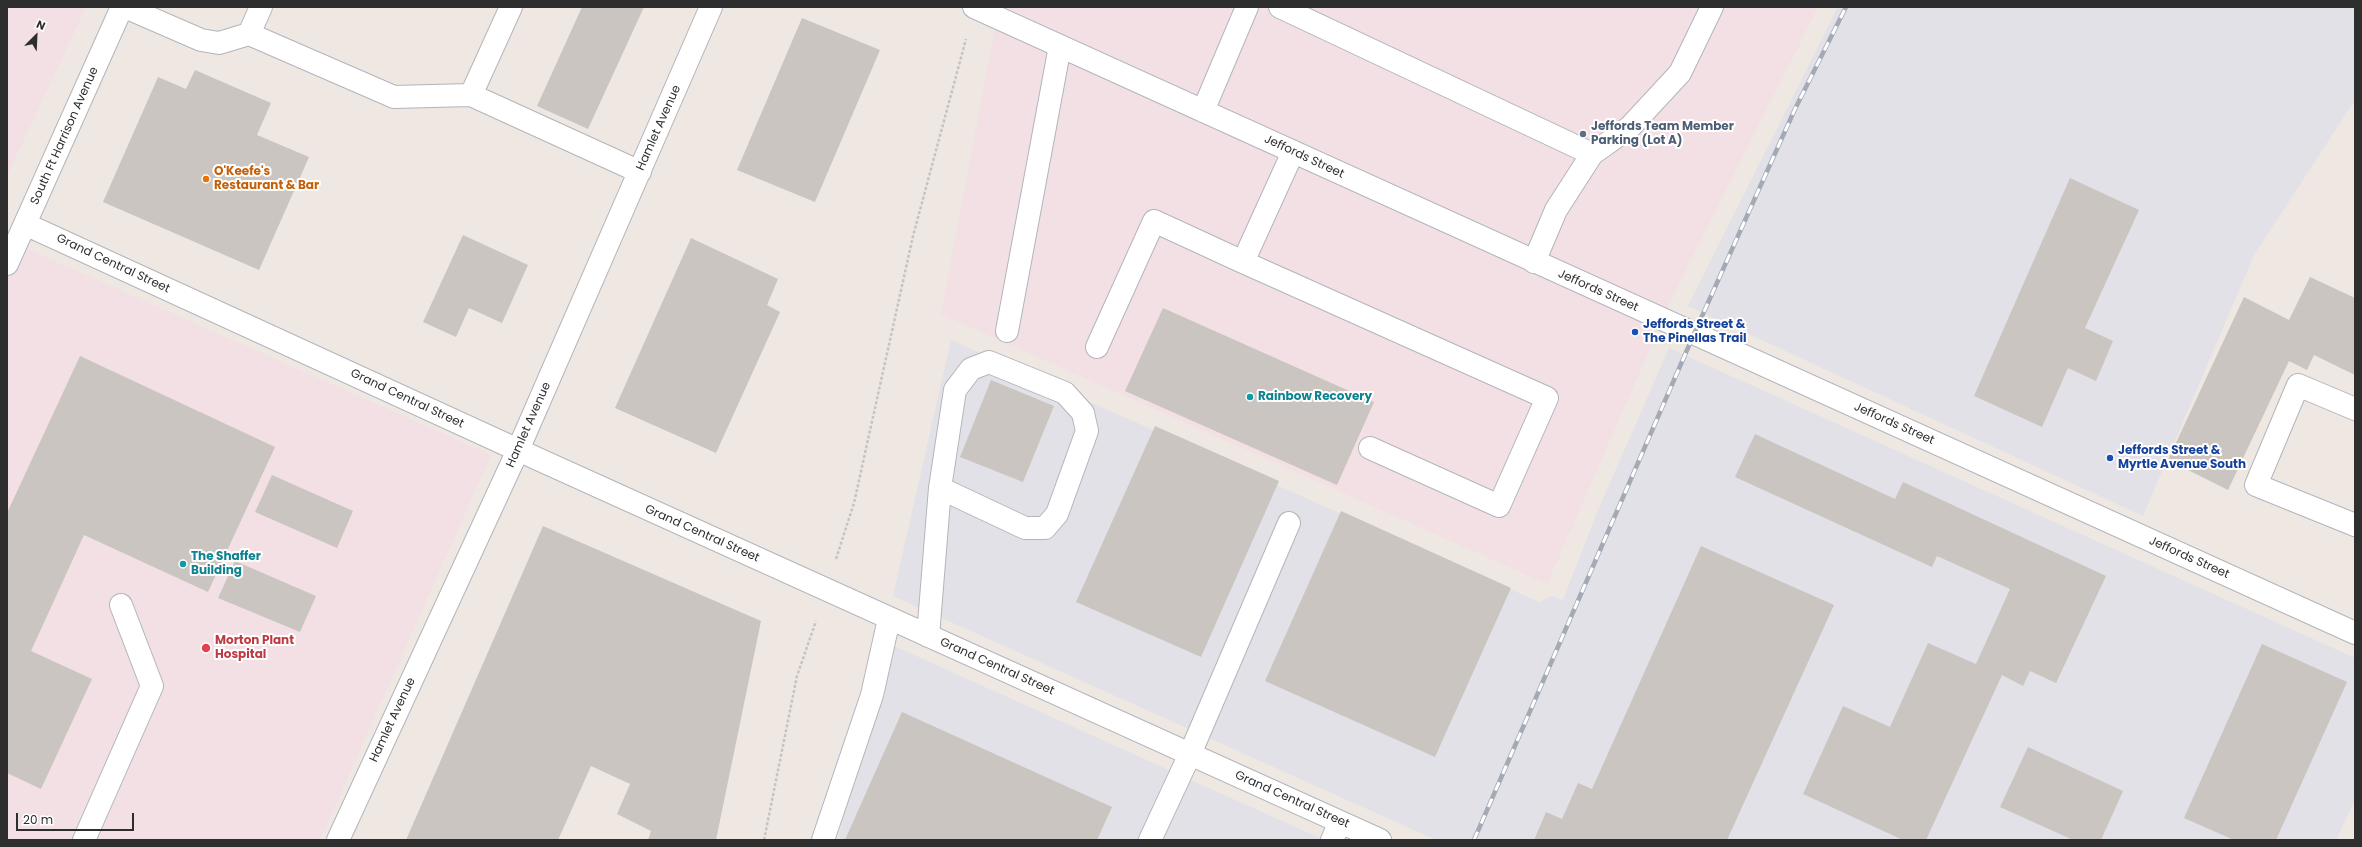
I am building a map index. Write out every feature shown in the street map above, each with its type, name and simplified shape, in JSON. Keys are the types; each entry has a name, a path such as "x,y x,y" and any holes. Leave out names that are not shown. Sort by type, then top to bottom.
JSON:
{"street":[{"path":"124,7 201,40 219,43 249,34 394,97 471,95 640,172"},
{"name":"South Ft Harrison Avenue","path":"7,264 124,7"},
{"path":"249,34 261,7"},
{"path":"471,95 511,7"},
{"name":"Hamlet Avenue","path":"338,840 518,450 712,7"},
{"name":"Jeffords Street","path":"974,7 2355,633"},
{"path":"1203,110 1247,7"},
{"path":"1280,7 1592,154"},
{"path":"1534,262 1556,210 1592,154 1630,127 1680,73 1712,7"},
{"path":"1007,331 1060,46"},
{"path":"1243,262 1293,152"},
{"path":"1097,347 1154,221 1548,398 1499,506 1370,448"},
{"name":"Grand Central Street","path":"25,224 889,619 1190,754 1336,831 1380,840"},
{"path":"928,636 940,488 955,390 971,368 989,362 1065,394 1084,413 1087,431 1057,514 1045,528 1025,528 940,488"},
{"path":"2355,409 2298,385 2256,485 2355,525"},
{"path":"1150,840 1190,754 1289,523"},
{"path":"84,840 152,686 121,605"},
{"path":"823,840 872,695 889,619"}],"path":[{"path":"764,840 797,676 854,503 914,236 974,7"}],"shaded area":[{"path":"7,7 86,7 7,176"},
{"path":"1001,7 1818,7 1674,294 1547,584 941,314 994,33"},
{"path":"1838,7 2355,7 2355,100 2254,255 2143,516 1688,306"},
{"name":"Morton Plant Hospital","path":"7,240 491,455 320,840 7,840"},
{"path":"951,340 1539,602 1552,596 1563,600 1596,515 1669,348 2355,658 2355,800 2336,840 1436,840 893,596"},
{"path":"883,641 1324,840 838,840"}],"building":[{"path":"582,7 644,7 588,129 537,106"},
{"path":"802,18 880,50 815,202 737,170"},
{"name":"O'Keefe's Restaurant & Bar","path":"195,70 271,103 257,135 309,157 259,270 103,202 158,77 186,89"},
{"path":"2070,178 2139,210 2085,328 2113,341 2096,381 2068,368 2042,427 1974,396"},
{"path":"463,235 528,265 502,323 469,308 456,337 423,322"},
{"path":"691,238 778,279 767,305 780,312 716,453 615,408"},
{"path":"2310,277 2355,298 2355,375 2314,355 2307,370 2289,361 2228,490 2168,460 2244,297 2289,320"},
{"name":"Rainbow Recovery","path":"1163,308 1374,402 1337,485 1125,391"},
{"name":"The Shaffer Building","path":"80,356 275,447 208,592 84,535 31,651 92,679 41,789 7,773 7,513"},
{"path":"991,380 1054,406 1023,482 960,457"},
{"path":"1155,426 1279,481 1201,657 1076,602"},
{"path":"1755,434 1895,499 1903,482 2106,576 2056,683 2030,671 2023,686 2002,675 1926,840 1903,840 1803,794 1843,706 1890,727 1928,643 1976,664 2010,589 1937,556 1932,567 1735,477"},
{"path":"272,475 353,511 337,548 255,512"},
{"path":"1341,511 1511,588 1435,757 1265,681"},
{"path":"543,526 761,621 716,840 648,840 651,831 617,814 630,784 591,766 558,840 406,840"},
{"path":"1701,546 1834,605 1727,840 1534,840 1546,812 1562,819 1578,783 1592,789"},
{"path":"235,561 316,596 300,632 218,598"},
{"path":"2262,644 2347,682 2276,840 2234,840 2184,818"},
{"path":"902,712 1112,807 1097,840 845,840"},
{"path":"2028,747 2123,791 2101,840 2073,840 2000,807"}],"railway":[{"path":"1474,840 1694,334 1795,109 1846,7"}],"place":[{"name":"Jeffords Team Member Parking (Lot A)","path":"1583,134"},
{"name":"O'Keefe's Restaurant & Bar","path":"206,179"},
{"name":"Jeffords Street & The Pinellas Trail","path":"1635,332"},
{"name":"Rainbow Recovery","path":"1250,397"},
{"name":"Jeffords Street & Myrtle Avenue South","path":"2110,458"},
{"name":"The Shaffer Building","path":"183,564"},
{"name":"Morton Plant Hospital","path":"206,648"}]}
